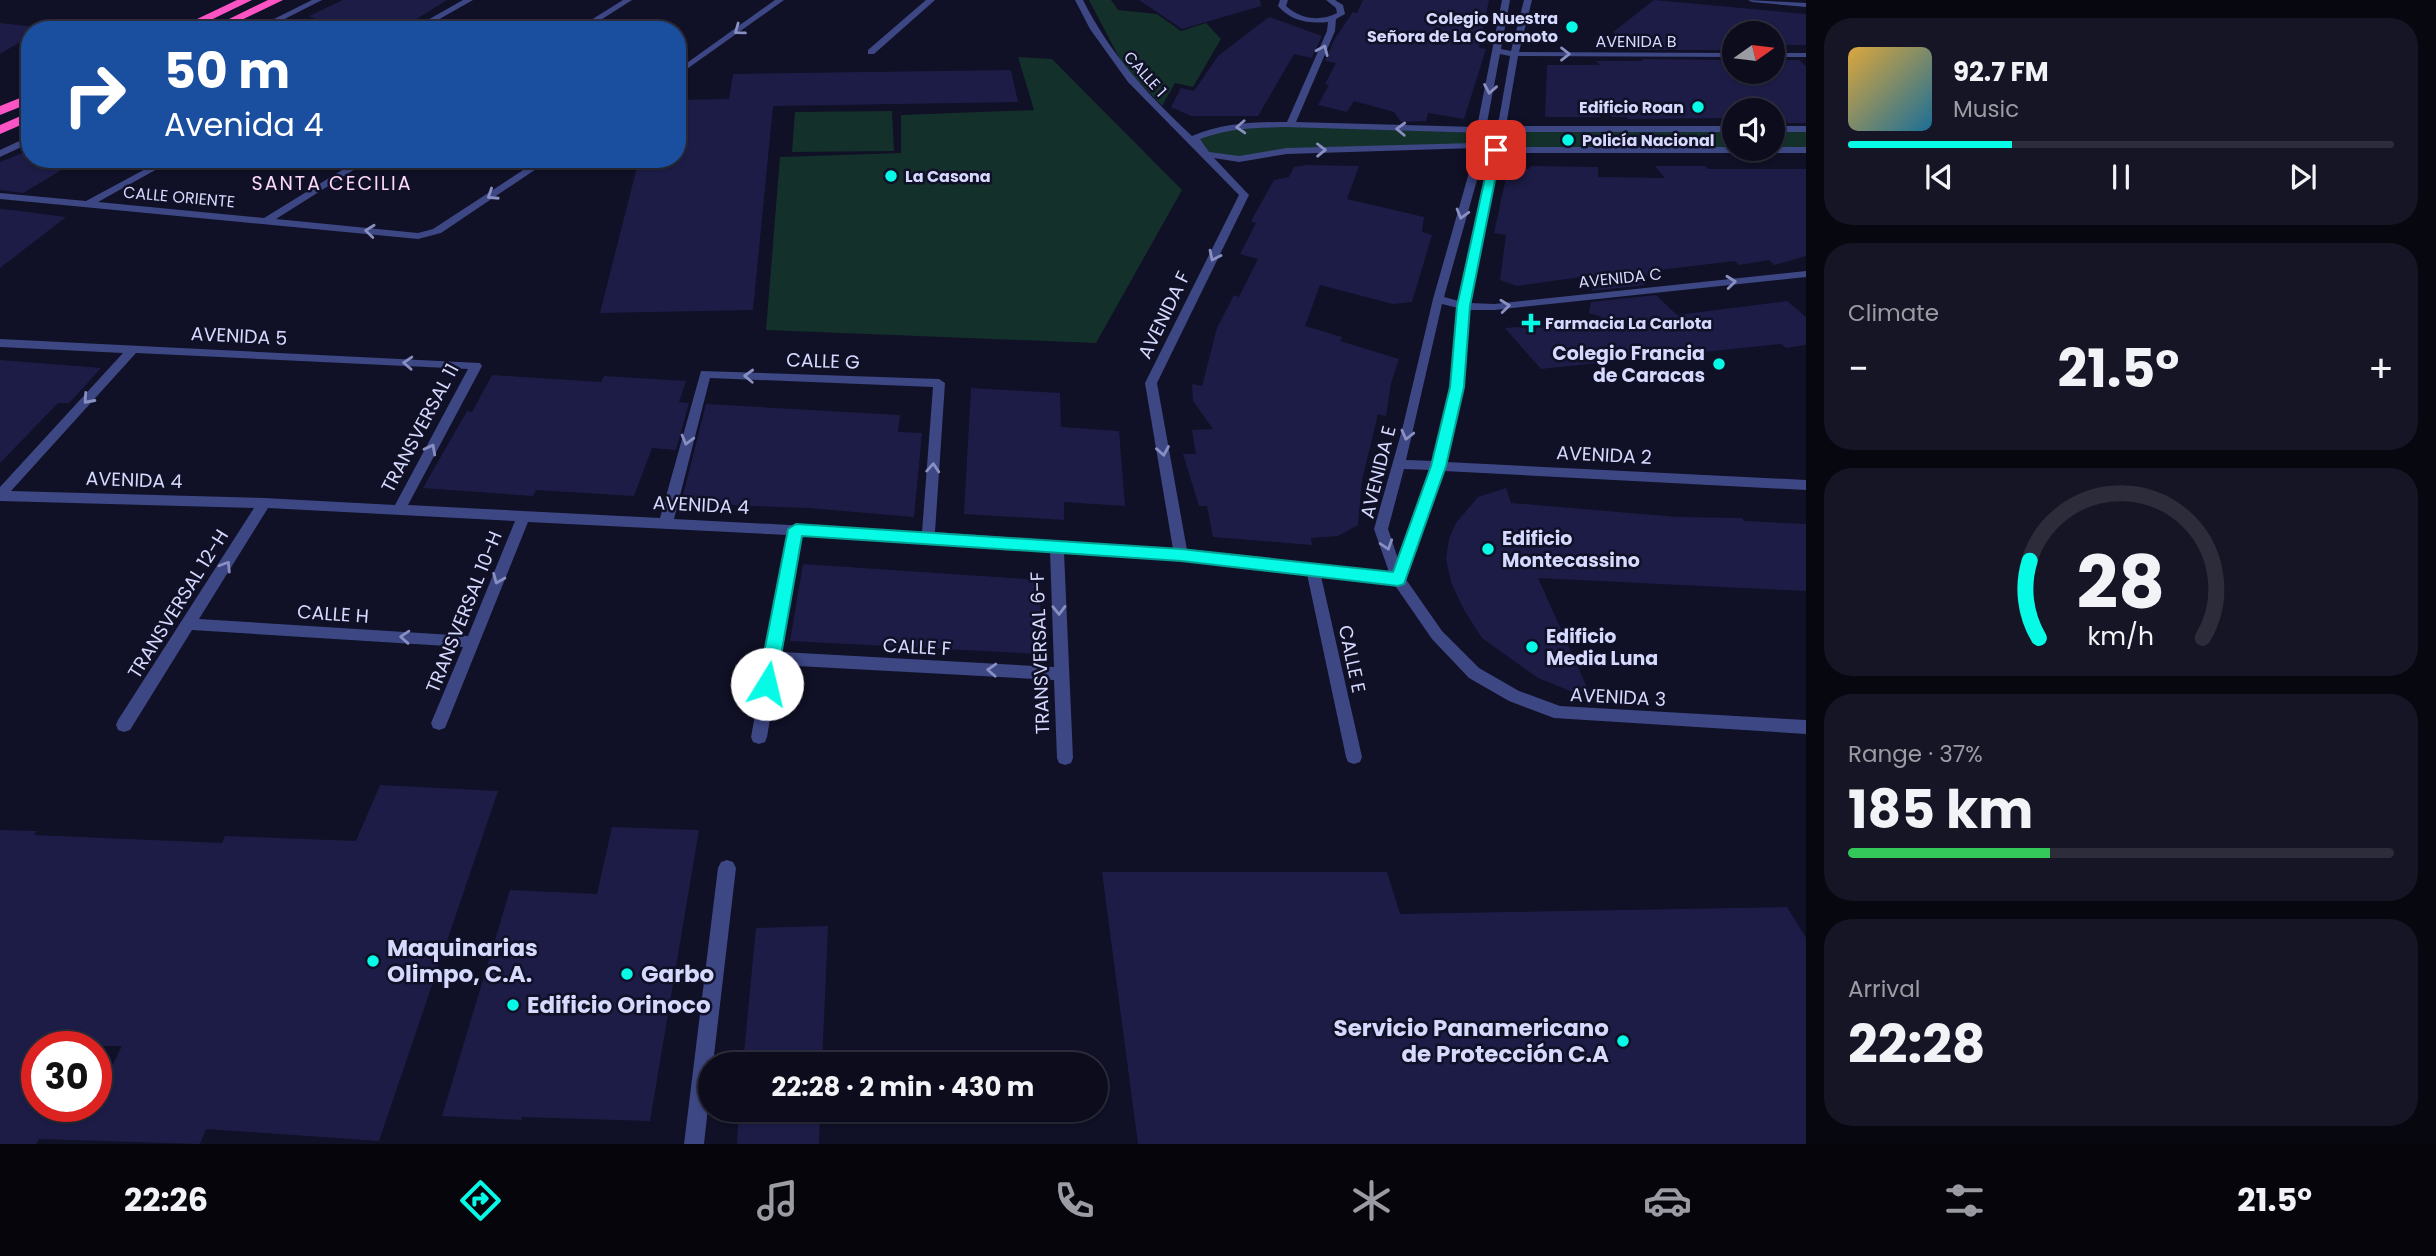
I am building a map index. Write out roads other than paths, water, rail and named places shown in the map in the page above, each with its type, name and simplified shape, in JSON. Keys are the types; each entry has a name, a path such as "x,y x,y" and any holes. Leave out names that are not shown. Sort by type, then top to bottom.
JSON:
{"highway":[{"path":"200,21 246,0"},
{"path":"232,21 277,0"},
{"path":"0,111 21,102"},
{"path":"0,130 21,120"}],"street":[{"path":"275,21 318,0"},
{"path":"430,21 469,0"},
{"path":"594,21 628,0"},
{"path":"686,68 780,0"},
{"path":"871,52 931,0"},
{"name":"CALLE 1","path":"1079,0 1085,15 1119,70 1206,154"},
{"path":"1270,0 1283,1 1284,10 1315,20 1332,19 1342,10 1330,0"},
{"path":"1490,132 1497,51 1506,0"},
{"path":"1490,132 1503,120 1514,54 1528,0"},
{"path":"1752,0 1806,5"},
{"path":"1290,125 1331,31 1332,19"},
{"name":"AVENIDA B","path":"1497,51 1514,54 1722,55"},
{"path":"1785,55 1806,55"},
{"path":"1722,129 1525,129 1490,132 1290,125 1230,127 1203,132 1195,138 1206,154 1239,159 1287,151 1477,147 1806,150"},
{"path":"1785,129 1806,129"},
{"path":"1469,131 1464,137 1477,147"},
{"path":"1490,132 1506,140 1507,145 1499,149"},
{"path":"0,154 21,144"},
{"name":"AVENIDA E","path":"1398,579 1381,529 1477,147"},
{"path":"1398,579 1439,466 1457,387 1464,306 1499,149"},
{"name":"AVENIDA F","path":"1181,555 1151,383 1244,195 1206,154"},
{"path":"86,205 154,168"},
{"path":"266,220 351,168"},
{"name":"CALLE ORIENTE","path":"0,196 418,236 437,231 533,168"},
{"name":"AVENIDA C","path":"1438,299 1464,306 1494,307 1806,274"},
{"name":"AVENIDA 5","path":"0,343 476,366"},
{"path":"0,495 134,348"},
{"name":"TRANSVERSAL 11","path":"399,509 476,366"},
{"name":"CALLE G","path":"666,522 705,374 939,383 928,537"},
{"name":"AVENIDA 2","path":"1399,464 1806,485"},
{"name":"AVENIDA 4","path":"0,495 264,503 796,529 1181,555 1398,579"},
{"name":"TRANSVERSAL 12-H","path":"124,725 264,503"},
{"name":"TRANSVERSAL 10-H","path":"439,723 524,516"},
{"path":"759,737 796,529"},
{"name":"TRANSVERSAL 6-F","path":"1057,546 1065,758"},
{"name":"CALLE E","path":"1313,570 1354,757"},
{"name":"AVENIDA 3","path":"1398,579 1437,635 1474,673 1514,696 1560,713 1806,727"},
{"name":"CALLE H","path":"190,624 473,642"},
{"name":"CALLE F","path":"771,658 1060,674"},
{"path":"694,1144 727,868"}],"place":[{"name":"Colegio Nuestra Señora de La Coromoto","path":"1572,27"},
{"name":"Edificio Roan","path":"1698,107"},
{"name":"Policía Nacional","path":"1568,140"},
{"name":"La Casona","path":"891,176"},
{"name":"Farmacia La Carlota","path":"1531,323"},
{"name":"Colegio Francia de Caracas","path":"1719,364"},
{"name":"Edificio Montecassino","path":"1488,549"},
{"name":"Edificio Media Luna","path":"1532,647"},
{"name":"Maquinarias Olimpo, C.A.","path":"373,961"},
{"name":"Garbo","path":"627,974"},
{"name":"Edificio Orinoco","path":"513,1005"},
{"name":"Servicio Panamericano de Protección C.A","path":"1623,1041"}],"district":[{"name":"SANTA CECILIA","path":"332,183"}]}
